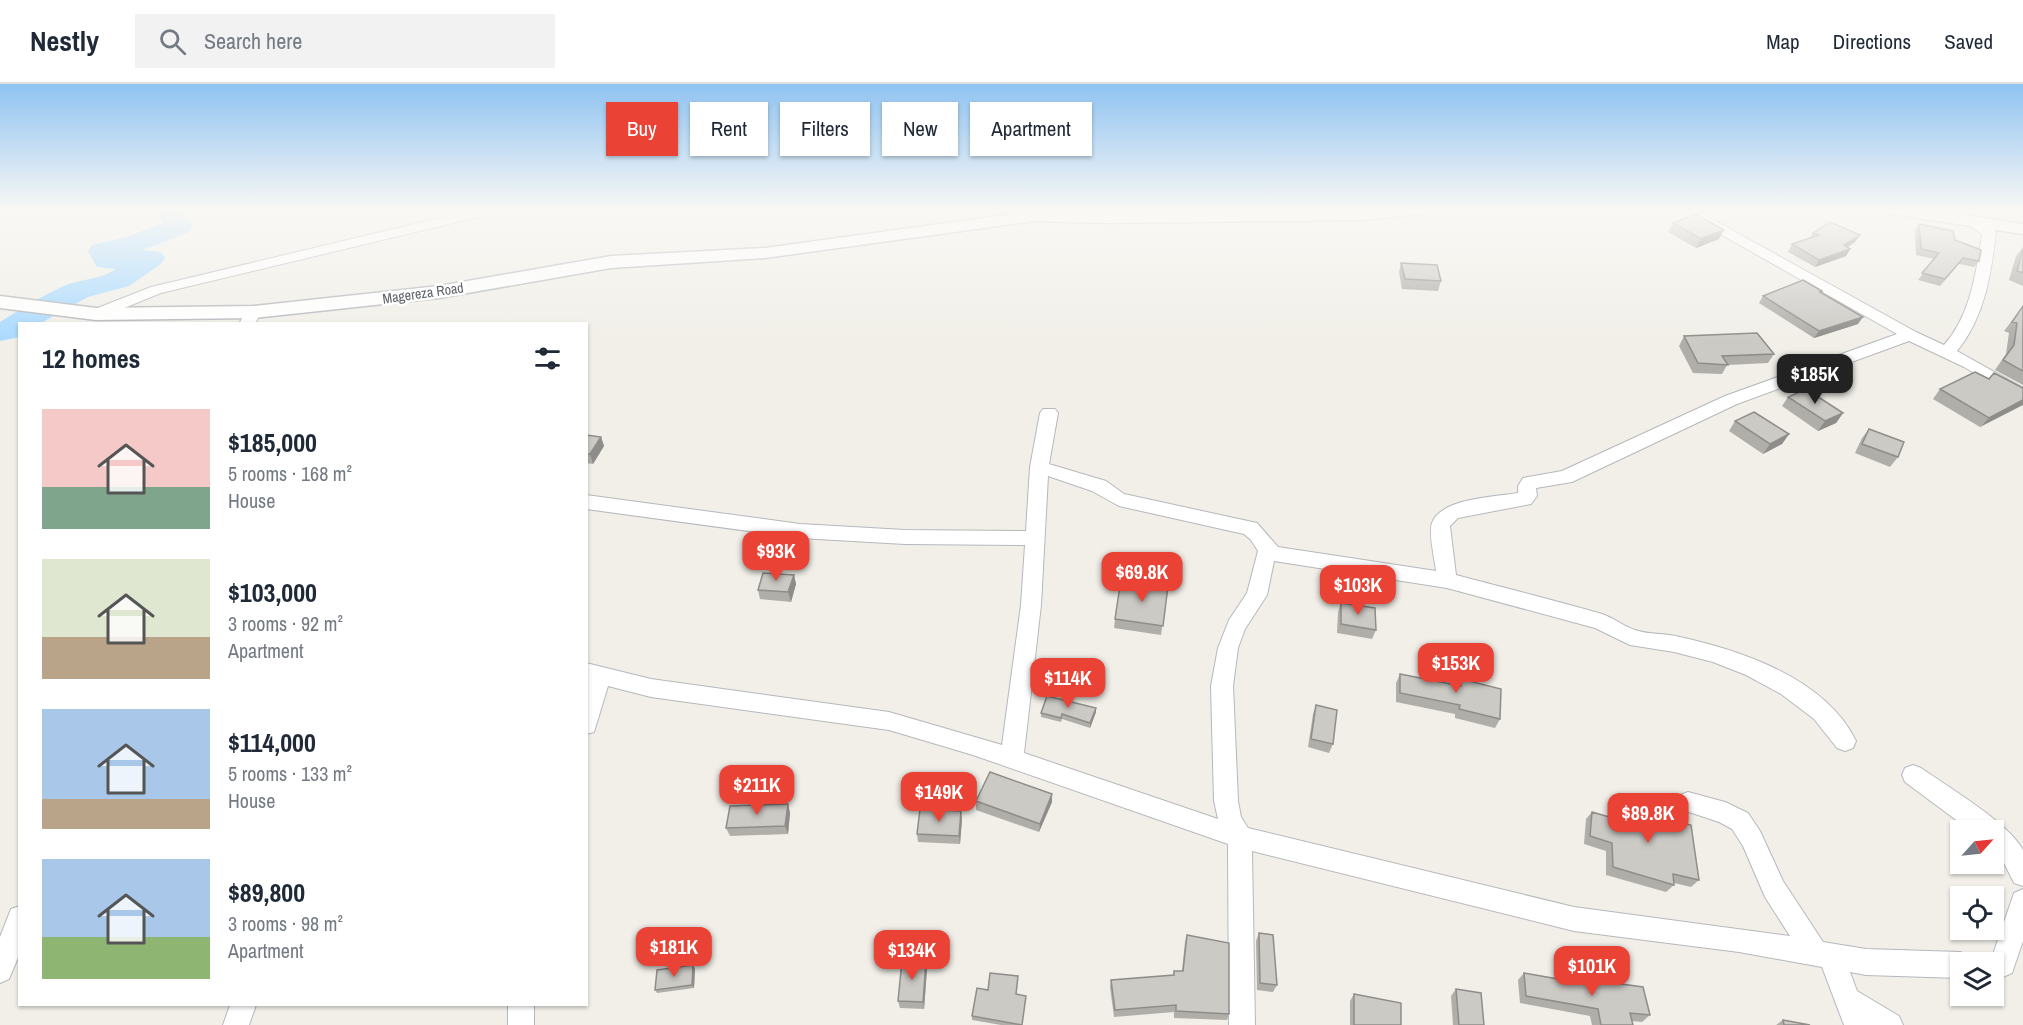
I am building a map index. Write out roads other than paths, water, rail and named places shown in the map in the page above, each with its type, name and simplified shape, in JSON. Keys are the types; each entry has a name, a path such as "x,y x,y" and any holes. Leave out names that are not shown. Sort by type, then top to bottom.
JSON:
{"street":[{"path":"96,314 156,290 311,253"},
{"name":"Magereza Road","path":"0,302 96,314 250,318 439,292 611,262 766,253"},
{"path":"1762,253 1910,335 1948,351 2023,396"},
{"path":"1948,351 1968,327 1987,253"},
{"path":"1446,580 1440,526 1442,520 1448,515 1458,510 1524,499 1528,496 1527,486 1530,483 1566,477 1749,393 1910,335"},
{"path":"1012,759 1031,605 1039,467 1049,414"},
{"path":"1039,467 1099,486 1126,501 1250,528 1258,532 1267,551 1257,595 1236,626 1228,648 1222,686 1226,801 1230,819 1240,837 1242,1025"},
{"path":"588,502 800,531 905,537 1036,538"},
{"path":"1267,551 1274,554 1446,580 1601,622 1630,637 1683,645 1737,664 1789,687 1826,717 1845,741"},
{"path":"588,711 593,675 651,688 889,721 1012,759 1240,837 1574,919 1739,940 1866,962 1950,965"},
{"path":"1913,775 1975,820"},
{"path":"1688,802 1725,813 1740,821 1752,839 1774,889 1824,955 1857,1025"},
{"path":"2004,845 2012,853 2023,875"},
{"path":"2007,964 2023,902"},
{"path":"0,970 18,923"},
{"path":"1847,1000 1890,1025"},
{"path":"236,1025 243,1006"},
{"path":"521,1006 521,1025"}],"waterway":[{"path":"21,322 78,291 119,280 151,258 107,261 103,253"},
{"path":"0,332 7,331 18,324"}]}
